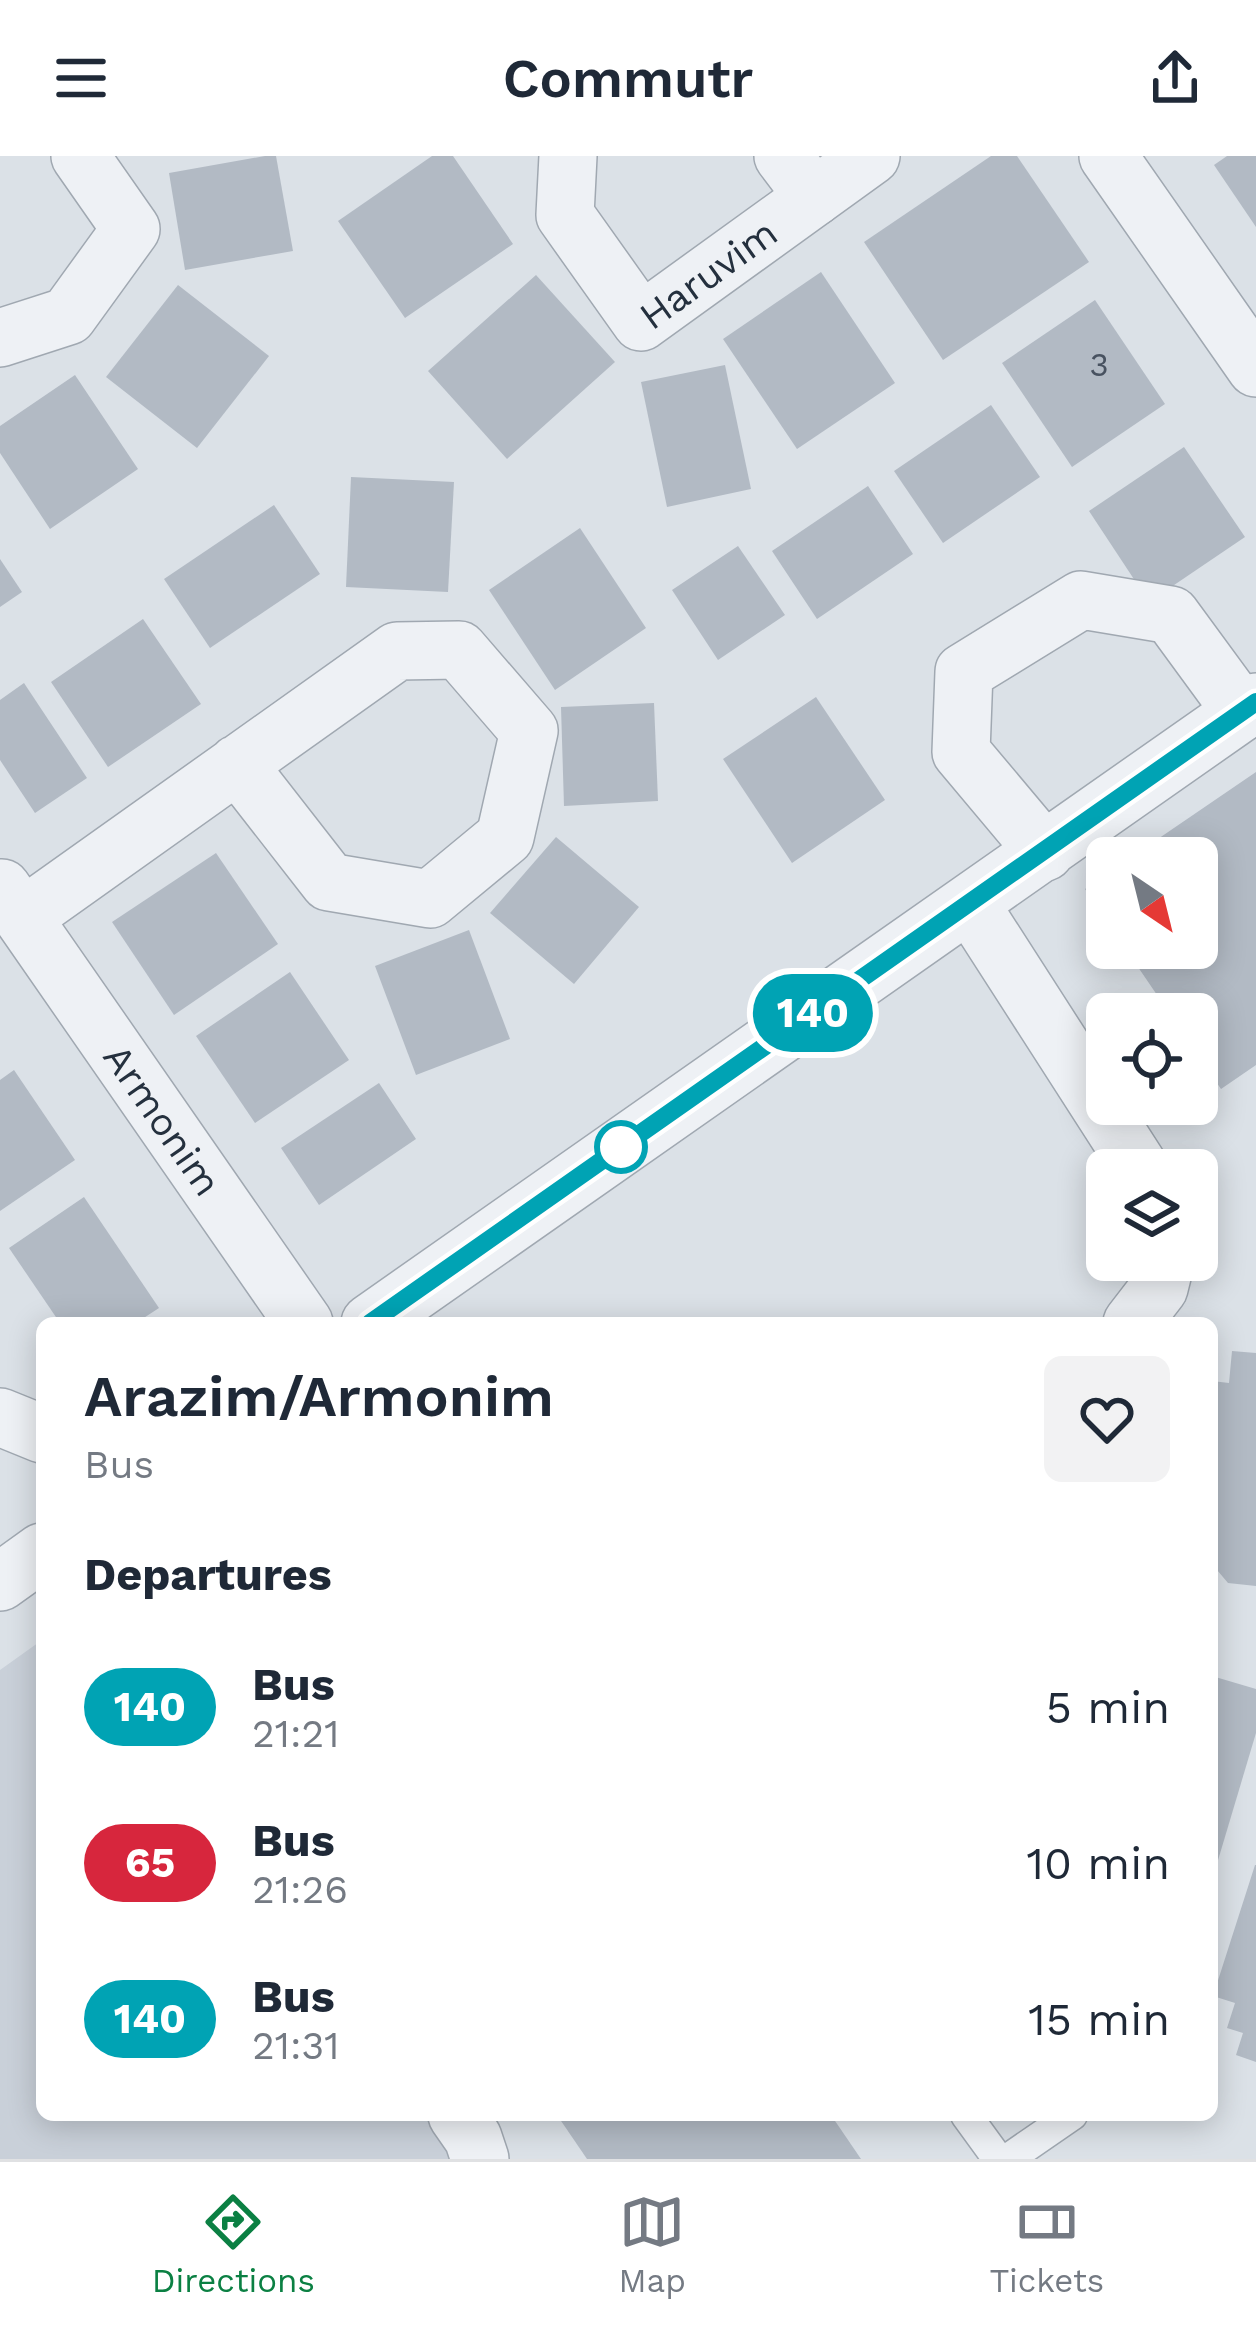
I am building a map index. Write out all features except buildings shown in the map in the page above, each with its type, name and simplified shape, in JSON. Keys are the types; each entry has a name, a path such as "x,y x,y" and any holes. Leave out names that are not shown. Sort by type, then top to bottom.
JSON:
{"street":[{"path":"0,338 68,316 131,229 80,156"},
{"name":"Haruvim","path":"568,156 565,215 641,322 798,176 872,156"},
{"path":"1134,165 1256,368"},
{"path":"379,1317 1045,852 1249,707 1171,615 1081,600 964,672 961,752 1045,852"},
{"name":"Armonim","path":"237,764 329,882 430,899 506,837 530,731 459,650 397,651 237,764 11,901 300,1317"},
{"path":"970,904 1128,1149"},
{"path":"1137,1317 1161,1281"},
{"path":"0,1417 36,1432"},
{"path":"0,1582 36,1556"},
{"path":"462,2121 480,2159"}],"lane":[{"path":"970,2121 998,2159"},
{"path":"1008,2159 1063,2121"}],"shaded area":[{"path":"36,1644 36,2121 482,2121 509,2159 0,2159 0,1670"}],"bus line":[{"name":"140","path":"379,1317 1256,702"}]}
